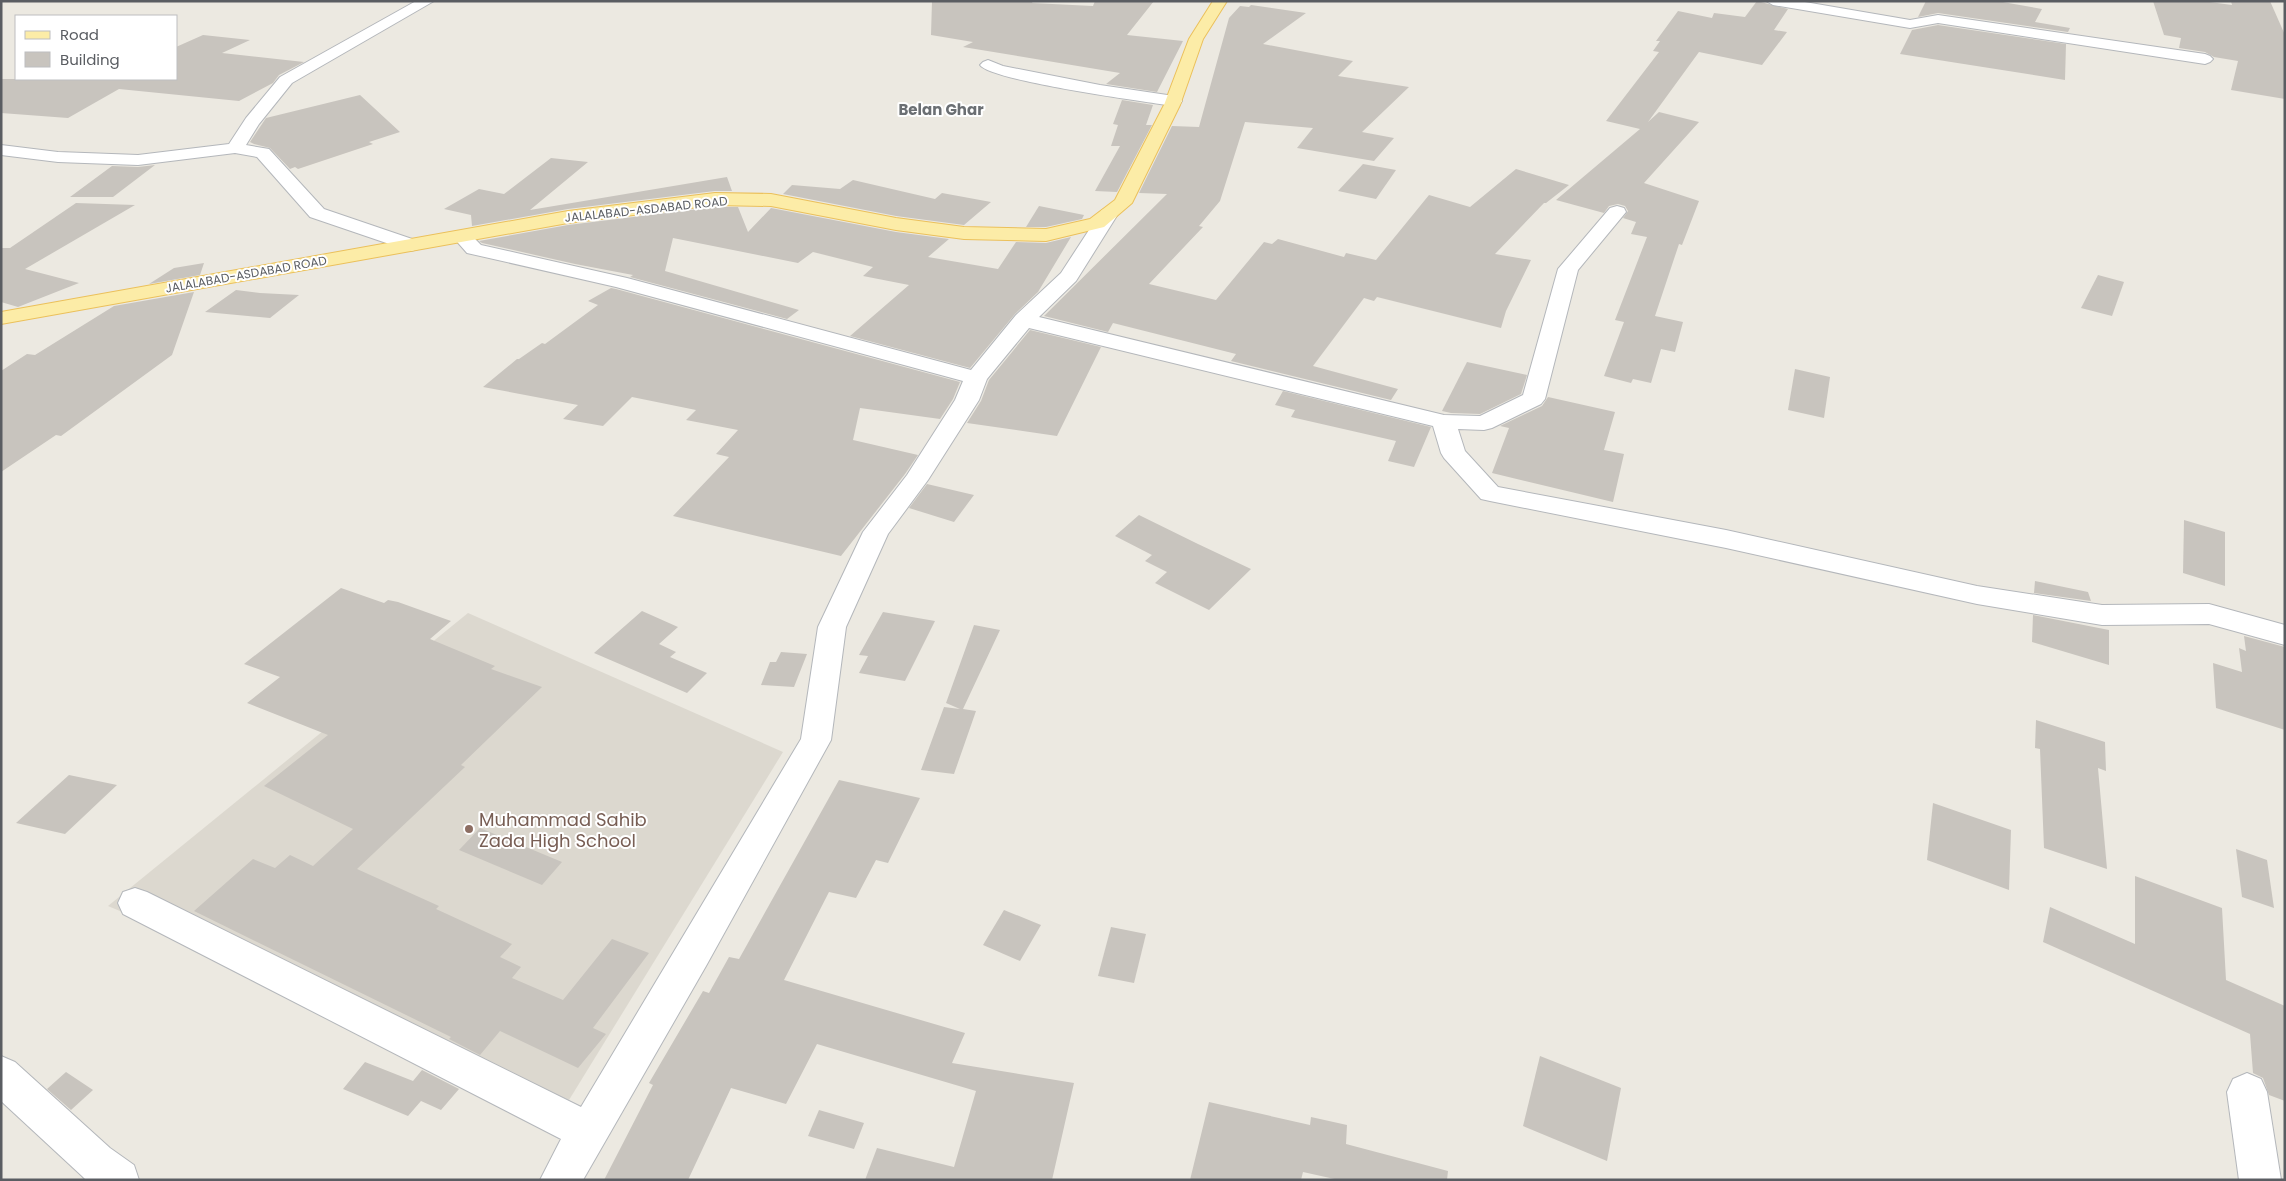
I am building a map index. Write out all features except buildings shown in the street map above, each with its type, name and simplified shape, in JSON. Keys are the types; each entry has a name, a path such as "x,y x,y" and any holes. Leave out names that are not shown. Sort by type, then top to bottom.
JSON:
{"main road":[{"name":"JALALABAD-ASDABAD ROAD","path":"1,318 568,217 715,199 771,200 896,224 964,233 1046,235 1097,223 1123,203 1174,101 1196,39 1220,1"}],"street":[{"path":"235,148 252,122 286,80 427,1"},
{"path":"1773,1 1910,24 1938,12 2205,59"},
{"path":"988,65 999,70 1091,88 1174,101"},
{"path":"1,150 58,158 138,160 235,148 263,153 317,213 411,244"},
{"path":"1024,320 1444,422 1484,423 1533,400 1568,269 1618,212"},
{"path":"566,1178 589,1132 816,740 832,627 876,532 916,480 967,400 976,378 1024,320 1069,277 1109,214"},
{"path":"462,236 474,249 514,256 620,282 976,378"},
{"path":"1444,422 1453,453 1490,493 1726,539 1977,595 2102,615 2209,614 2285,635"},
{"path":"135,903 589,1132"},
{"path":"1,1074 96,1162 120,1180"},
{"path":"2247,1092 2260,1180"}],"shaded area":[{"name":"Muhammad Sahib Zada High School","path":"468,613 783,752 569,1100 108,906"}],"place":[{"name":"Muhammad Sahib Zada High School","path":"469,829"}],"district":[{"name":"Belan Ghar","path":"941,109"}]}
